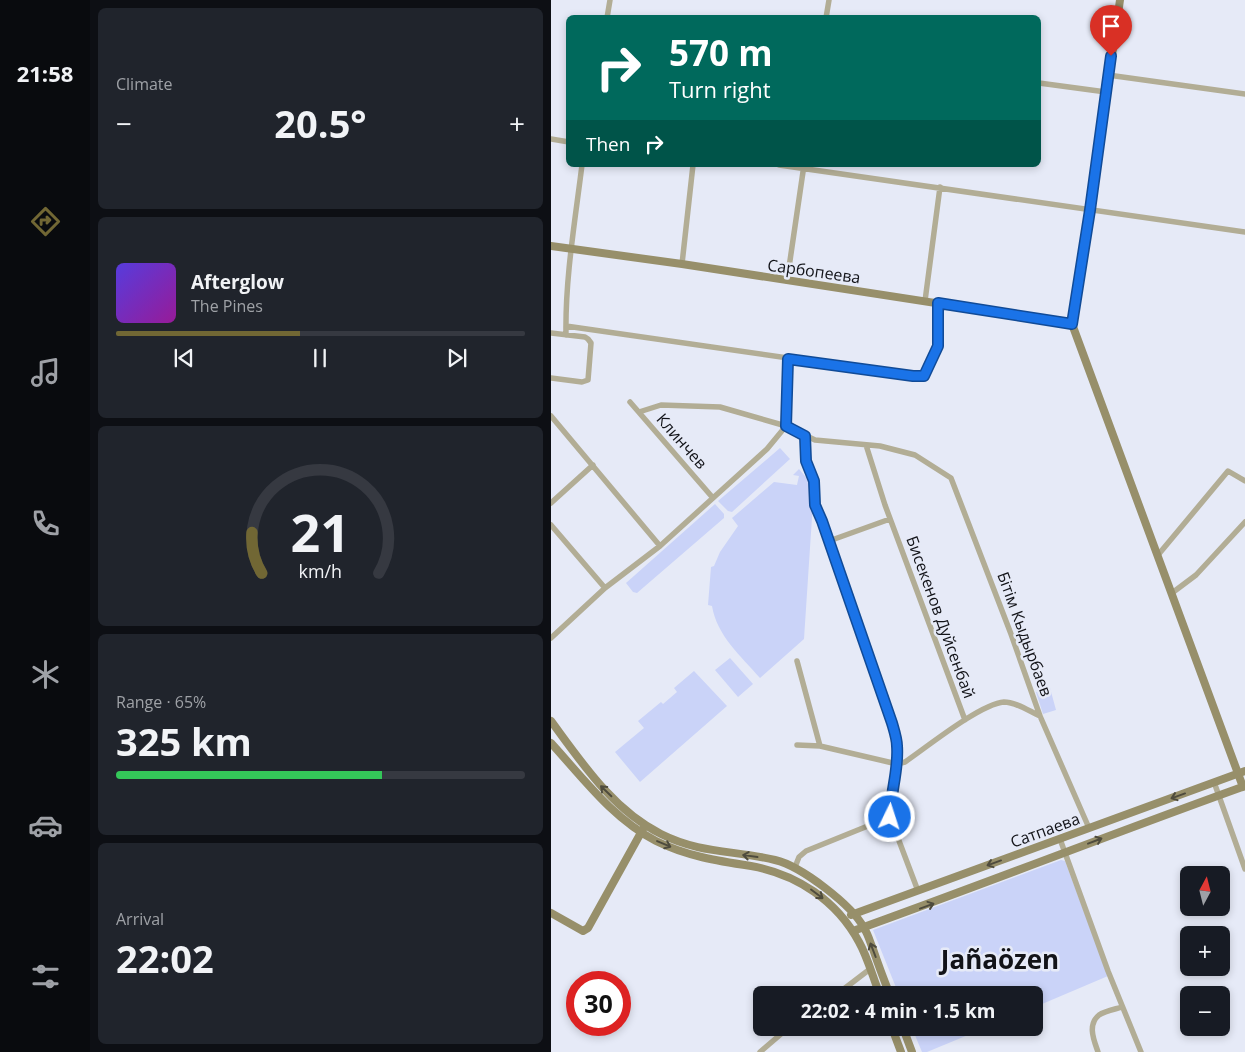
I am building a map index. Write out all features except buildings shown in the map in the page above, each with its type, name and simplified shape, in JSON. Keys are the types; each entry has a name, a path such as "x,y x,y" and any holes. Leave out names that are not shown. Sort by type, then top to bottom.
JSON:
{"street":[{"path":"608,15 610,0"},
{"path":"826,15 829,0"},
{"path":"1120,0 1072,324 1157,555 1241,772 1244,786"},
{"path":"1109,75 1245,94"},
{"path":"1041,82 1106,92"},
{"path":"551,139 566,142"},
{"path":"566,335 565,323 571,248 582,167"},
{"path":"682,264 693,167"},
{"path":"787,281 804,167 1245,232"},
{"path":"925,301 940,187"},
{"name":"Сарбопеева","path":"551,246 682,264 1072,324"},
{"path":"566,326 788,359 924,376 938,346 938,303"},
{"path":"551,333 585,338 589,339 591,343 588,380 582,382 551,378"},
{"path":"552,636 605,588 660,546 759,457 786,426 788,359"},
{"name":"Клинчев","path":"630,402 713,498"},
{"name":"Бiтiм Кыдырбаев","path":"639,412 661,405 720,407 786,426 815,440 880,446 915,455 951,478 1011,634 1040,716 1089,828"},
{"path":"551,416 660,546"},
{"path":"805,436 806,461 814,481 815,505 892,723 897,746 897,764 890,801 890,817 918,891"},
{"name":"Бисекенов Дуйсенбай","path":"866,445 890,519 965,720 905,762 897,764"},
{"path":"551,503 593,465"},
{"path":"1157,555 1227,471 1245,481"},
{"path":"829,541 890,519"},
{"path":"1172,593 1197,575 1245,522"},
{"path":"551,525 605,588"},
{"path":"797,661 820,746"},
{"path":"965,720 992,705 1005,702 1040,716"},
{"path":"551,721 600,785 629,813 645,825 690,846 774,860 795,867 809,875 854,914 864,927 887,986"},
{"path":"551,743 608,807 640,832 657,842 689,855 722,863 772,871 794,878 826,900 853,932 860,944 877,986"},
{"path":"797,745 820,746 897,764"},
{"name":"Сатпаева","path":"842,919 1241,772"},
{"path":"1214,782 1245,869"},
{"name":"Сатпаева","path":"853,932 1244,786"},
{"path":"795,867 799,857 806,851 890,817"},
{"path":"1117,818 1122,831"},
{"path":"551,913 583,931 588,928 645,825"},
{"path":"1060,839 1122,1007 1141,1052"},
{"path":"848,986 870,969"},
{"path":"1098,1052 1092,1035 1092,1026 1099,1015 1122,1007"},
{"path":"759,1052 779,1036"},
{"path":"895,1036 901,1052"},
{"path":"906,1036 912,1052"}],"shaded area":[{"path":"780,448 790,459 732,512 728,511 718,501"},
{"path":"799,469 814,487 804,639 760,678 724,636 712,606 708,605 711,567 714,566 720,552 738,526 732,518 774,482 797,485 799,476 793,475"},
{"path":"715,504 724,514 724,518 637,593 633,592 626,583"},
{"path":"730,658 753,684 738,697 715,670"},
{"path":"694,671 727,706 640,782 615,752 644,728 638,721 661,702 663,704 677,692 674,688"},
{"path":"1050,688 1056,710 1043,714 1036,692"},
{"path":"1061,860 1065,861 1108,976 1043,1004 1043,986 895,986 873,930"},
{"path":"915,1036 966,1036 927,1052 922,1052"}],"district":[{"name":"Jañaözen","path":"1000,960"}],"route":[{"path":"890,817 890,801 897,764 897,746 892,723 815,505 814,481 806,461 805,436 786,426 788,359 924,376 931,365 938,346 938,303 1072,324 1111,56"}]}
